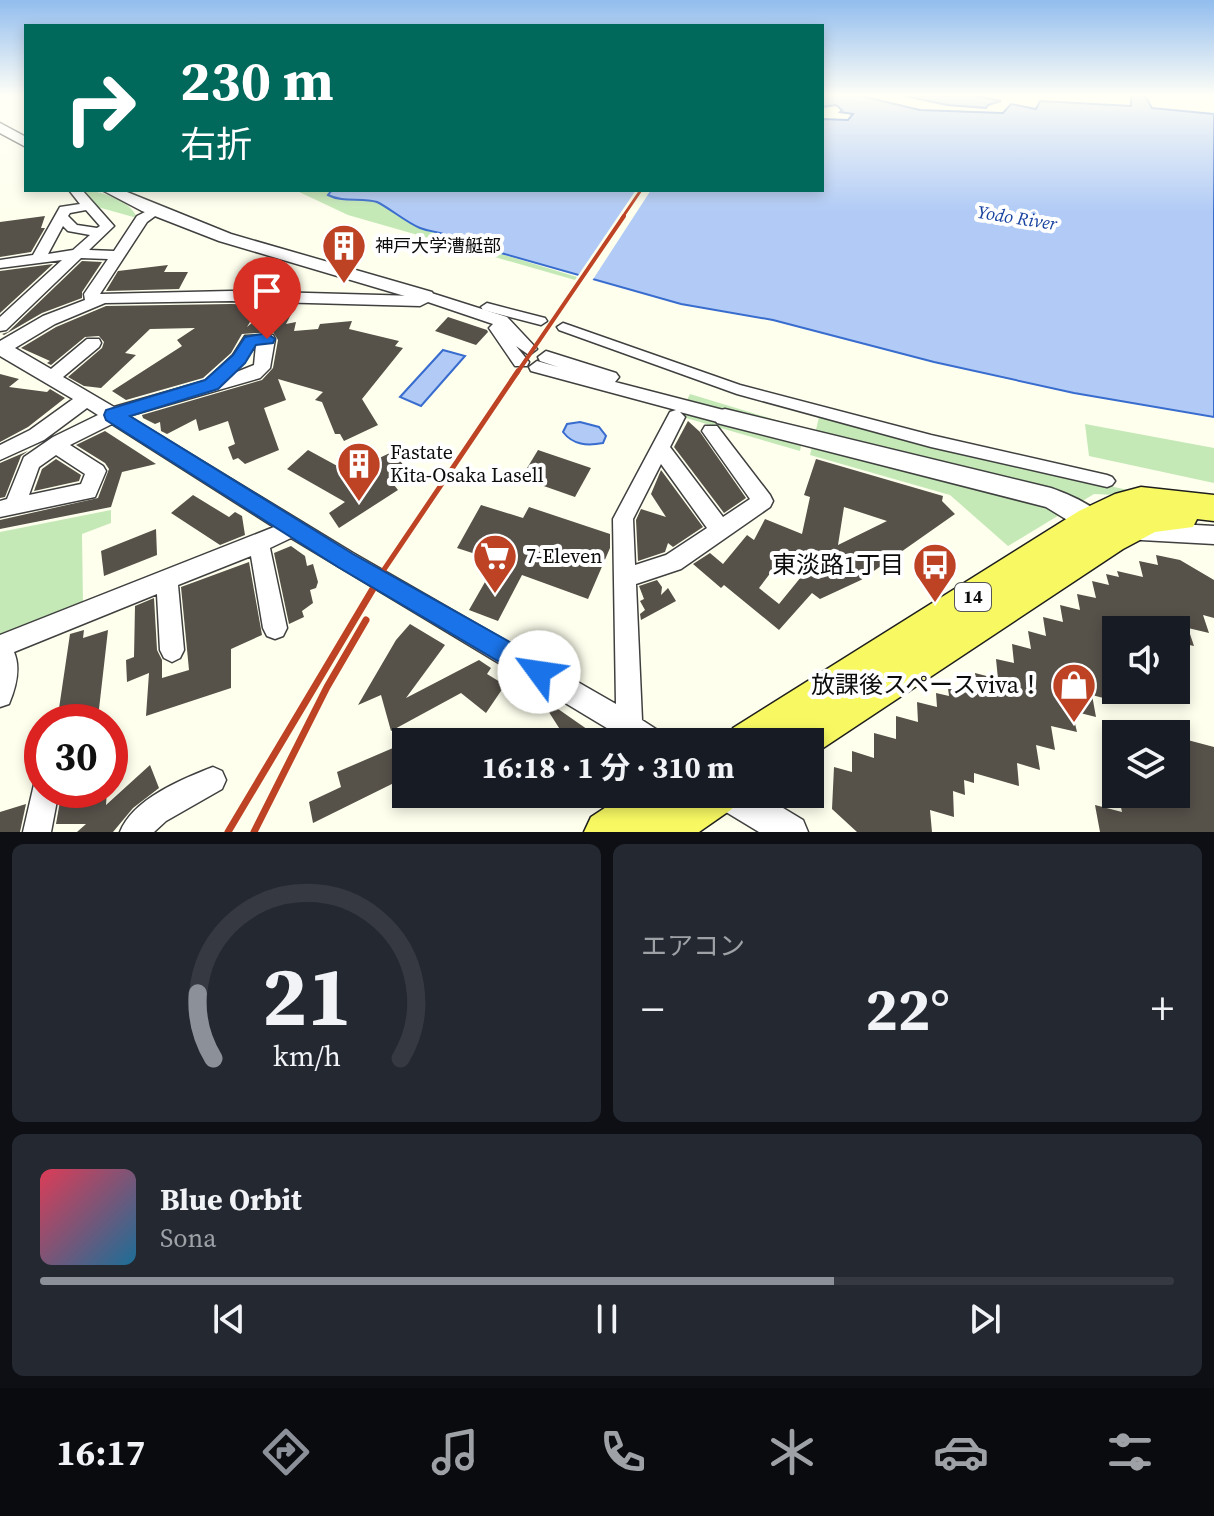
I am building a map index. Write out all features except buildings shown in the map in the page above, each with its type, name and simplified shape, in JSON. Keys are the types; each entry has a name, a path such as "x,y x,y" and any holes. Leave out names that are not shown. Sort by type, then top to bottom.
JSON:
{"main road":[{"name":"14","path":"818,728 1106,532 1126,503 1141,500 1214,508"},
{"name":"14","path":"771,728 1106,532 1158,516 1214,521"},
{"path":"606,832 679,808"}],"street":[{"path":"0,326 107,226 77,192"},
{"path":"114,192 155,211 249,245 425,296 493,325 533,359 718,424 1051,498 1064,503 1106,532 1152,530 1214,535"},
{"path":"39,258 67,209 89,206"},
{"path":"93,301 92,294 142,219 155,211"},
{"path":"61,217 73,228 102,233"},
{"path":"0,264 78,254 119,255"},
{"path":"1,348 49,320 93,301 231,296 420,301 425,296"},
{"path":"0,306 22,305"},
{"path":"487,307 541,321"},
{"path":"563,327 737,389 931,441 1107,481"},
{"path":"52,377 93,343"},
{"path":"1,348 289,526 632,728"},
{"path":"8,507 31,462 55,445 113,415 212,385"},
{"path":"0,453 37,435 86,399"},
{"path":"629,726 623,519 676,417"},
{"path":"625,578 673,562 763,501 718,424"},
{"path":"8,507 88,491 96,471 55,445"},
{"path":"661,450 720,529"},
{"path":"0,695 7,663 0,646 259,544 280,535 289,526"},
{"path":"259,544 275,628"},
{"path":"167,581 172,650"},
{"path":"134,832 156,811 213,780"},
{"path":"37,832 42,808"},
{"path":"751,808 791,832"}],"green space":[{"path":"82,192 113,197 128,206 137,218 94,206"},
{"path":"299,192 330,192 328,195 334,197 377,202 420,228 577,277 575,280 348,215"},
{"path":"690,394 789,424 803,437 800,451 679,416"},
{"path":"819,417 936,448 1128,490 1116,495 1094,494 1008,546 950,495 810,455"},
{"path":"1085,424 1214,448 1214,483 1089,456"},
{"path":"111,510 111,523 82,534 83,606 0,639 0,532"}],"water":[{"name":"Yodo River","path":"824,135 1214,135 1214,417 1074,393 934,362 773,320 681,304 425,230 377,202 328,195 330,192 824,192"},
{"path":"443,350 465,356 421,406 400,397"},
{"path":"580,422 599,427 606,436 603,443 581,444 563,432 567,424"}],"pier":[{"path":"635,192 650,192 590,284 575,280"}],"railway":[{"path":"622,218 640,192"},
{"path":"517,373 624,216"},
{"path":"381,574 518,371"},
{"path":"228,832 383,572"},
{"path":"254,832 327,687 366,620"}],"place":[{"name":"神戸大学漕艇部","path":"344,285"},
{"name":"Fastate Kita-Osaka Lasell","path":"359,503"},
{"name":"7-Eleven","path":"495,595"},
{"name":"東淡路1丁目","path":"935,604"},
{"name":"放課後スペースviva！","path":"1074,724"}],"route":[{"path":"267,339 251,340 239,359 212,385 113,415 345,561 539,672"}]}
